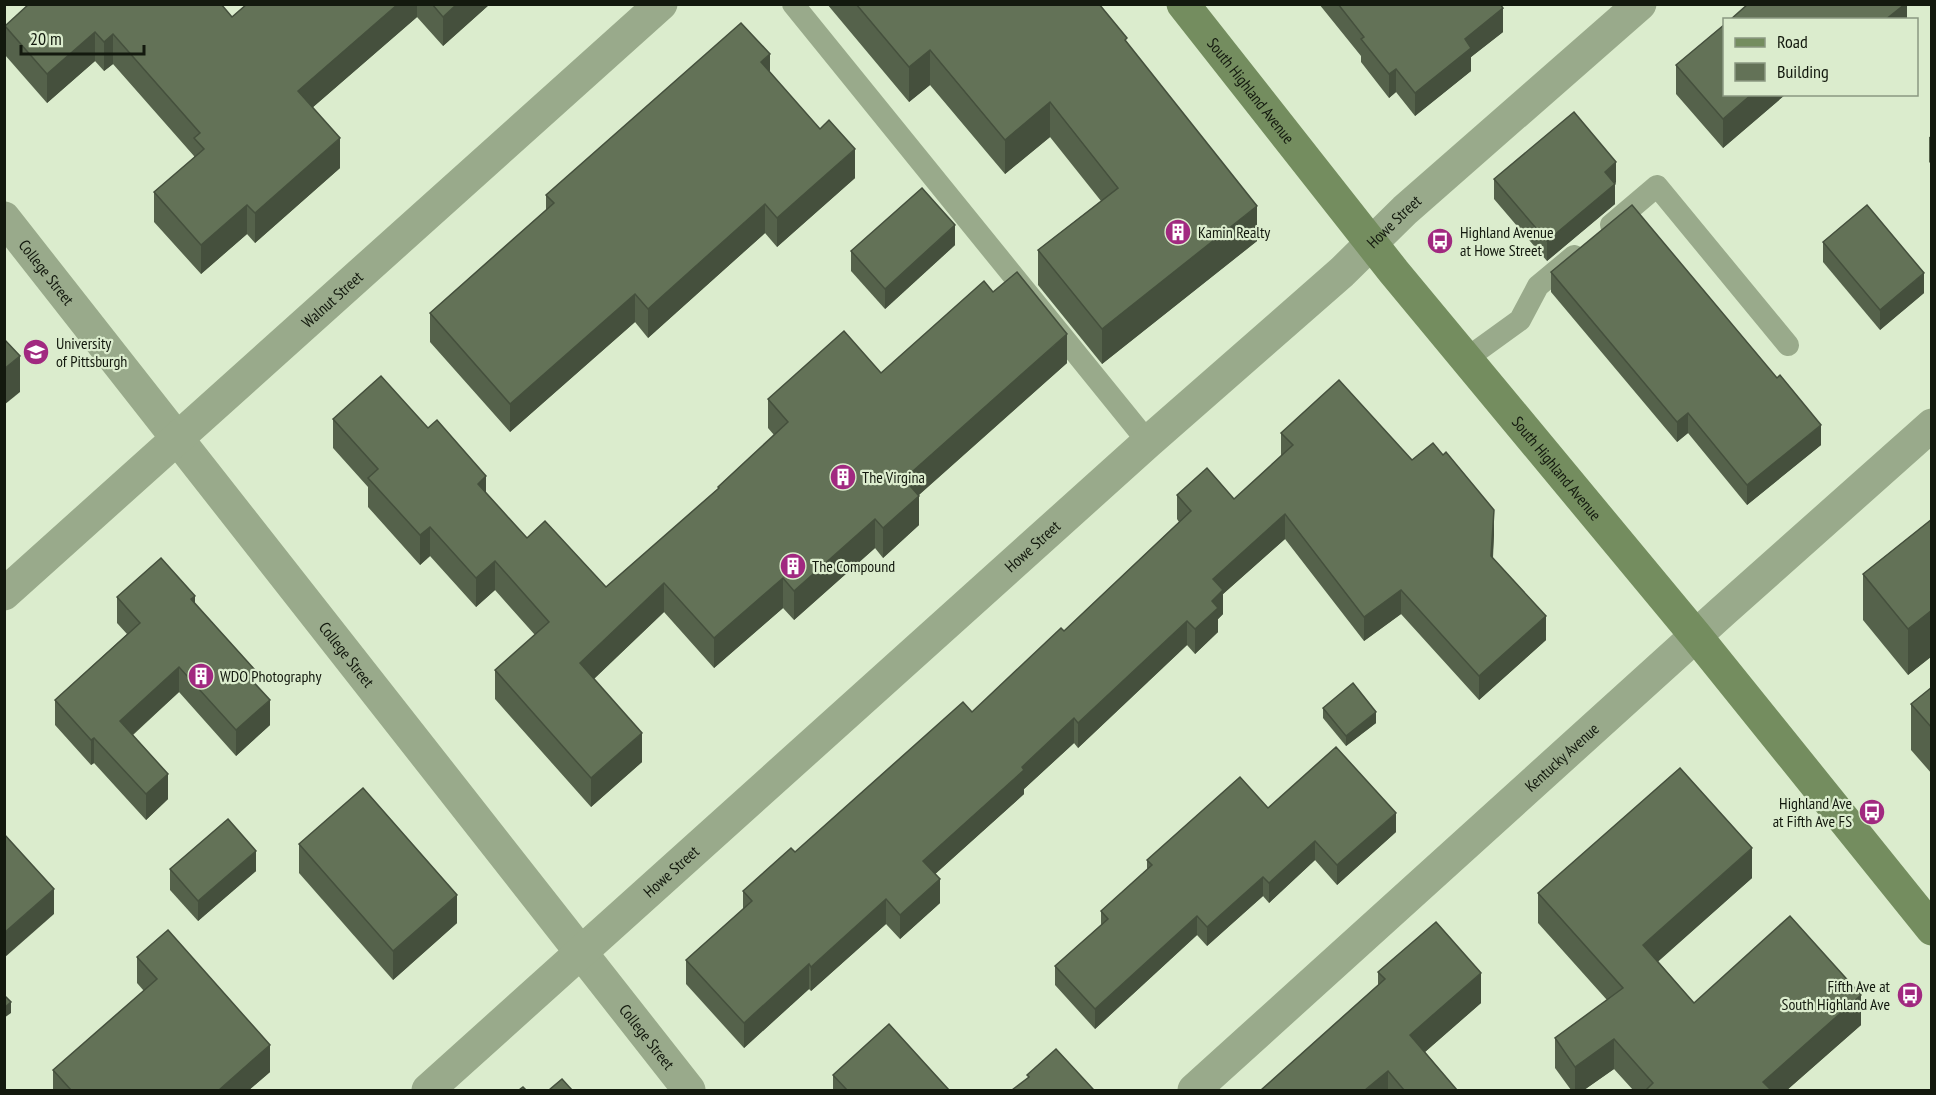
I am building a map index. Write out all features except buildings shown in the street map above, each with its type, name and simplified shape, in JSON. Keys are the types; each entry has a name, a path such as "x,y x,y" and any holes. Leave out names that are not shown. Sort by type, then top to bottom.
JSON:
{"main road":[{"name":"South Highland Avenue","path":"1183,4 1372,243 1696,636 1932,929"}],"street":[{"name":"Walnut Street","path":"4,594 661,4"},
{"name":"Howe Street","path":"428,1090 1148,442 1342,272 1405,210 1640,4"},
{"name":"College Street","path":"4,218 689,1090"},
{"name":"Kentucky Avenue","path":"1194,1090 1932,425"}],"lane":[{"path":"793,4 1148,442"},
{"path":"1466,358 1513,326 1525,312 1538,286 1657,186 1788,345"}],"place":[{"name":"Kamin Realty","path":"1178,232"},
{"name":"Highland Avenue at Howe Street","path":"1440,241"},
{"name":"University of Pittsburgh","path":"36,352"},
{"name":"The Virgina","path":"843,477"},
{"name":"The Compound","path":"793,566"},
{"name":"WDO Photography","path":"201,676"},
{"name":"Highland Ave at Fifth Ave FS","path":"1872,812"},
{"name":"Fifth Ave at South Highland Ave","path":"1910,995"}]}
